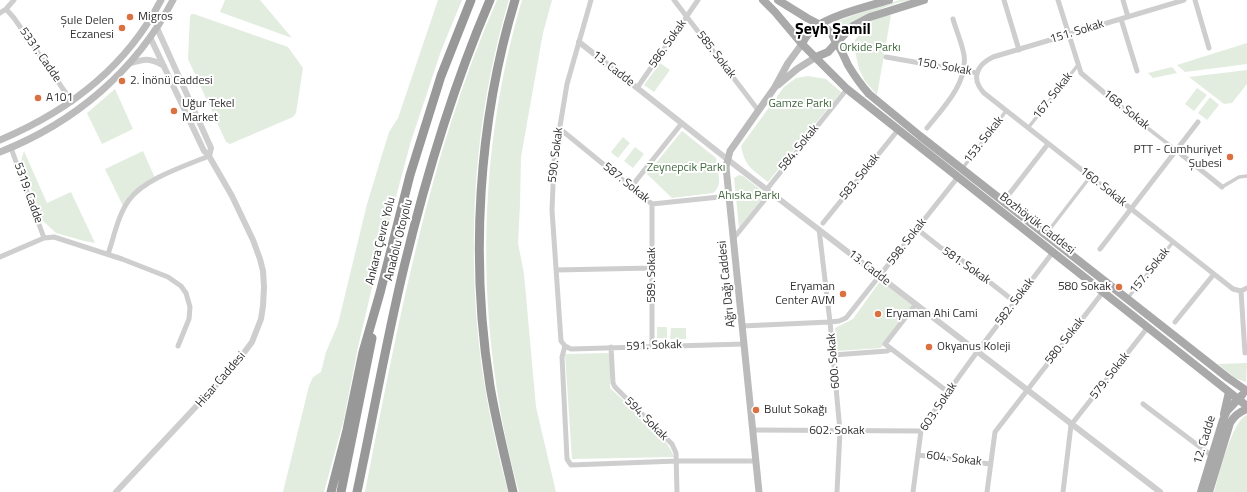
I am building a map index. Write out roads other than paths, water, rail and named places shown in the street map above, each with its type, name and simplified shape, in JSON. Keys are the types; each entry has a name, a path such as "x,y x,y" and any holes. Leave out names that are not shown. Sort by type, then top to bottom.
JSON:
{"highway":[{"name":"Ankara Çevre Yolu","path":"331,492 347,430 362,352 380,293 401,208 433,101 450,52 471,0"},
{"name":"Anadolu Otoyolu","path":"358,492 404,267 426,180 458,83 490,0"},
{"path":"513,492 499,433 490,385 484,338 480,261 483,172 488,128 501,53 516,0"},
{"name":"Anadolu Otoyolu","path":"341,492 380,293"}],"main road":[{"path":"0,140 35,125 72,102 108,72 149,22 161,0"},
{"path":"0,152 52,128 102,91 128,64 150,37 173,0"},
{"path":"763,0 802,44 816,57"},
{"path":"778,0 795,12 831,32 836,43"},
{"path":"727,158 730,151 775,87 788,63 809,33 819,24 889,0"},
{"path":"775,87 797,69 816,57 828,52 853,26 870,17 924,0"},
{"path":"149,22 157,28"},
{"path":"142,31 150,37"},
{"name":"Bozhöyük Caddesi","path":"836,43 841,49 848,65 869,94 1045,235 1228,378 1247,391"},
{"name":"Bozhöyük Caddesi","path":"816,57 847,89 1247,406"},
{"path":"72,102 78,110"},
{"name":"Ağrı Dağı Caddesi","path":"727,158 726,167 759,492"},
{"name":"12. Cadde","path":"1201,492 1227,411 1247,391"},
{"path":"1223,420 1229,392"},
{"name":"12. Cadde","path":"1209,492 1230,424 1236,415 1247,409"}],"street":[{"path":"0,13 14,0"},
{"name":"590. Sokak","path":"591,0 567,84 559,128 552,189 556,270 562,341 564,346 562,357 567,460 571,465 677,461"},
{"name":"585. Sokak","path":"674,0 758,110"},
{"name":"586. Sokak","path":"637,88 698,0"},
{"path":"1004,0 1019,50"},
{"name":"168. Sokak","path":"1058,0 1080,73 1222,187"},
{"path":"1123,0 1128,17"},
{"name":"151. Sokak","path":"977,73 980,66 993,57 1180,0"},
{"path":"1195,0 1209,48"},
{"name":"5331. Cadde","path":"6,9 14,18 72,102"},
{"path":"927,128 957,88 963,71 964,56 953,19"},
{"path":"1121,19 1137,71"},
{"name":"Hisar Caddesi","path":"157,28 211,148 209,156"},
{"name":"Hisar Caddesi","path":"116,492 234,366 252,342 261,319 263,306 263,271 253,240 232,196 209,156 204,152 150,37"},
{"name":"13. Cadde","path":"579,42 769,191 821,226 880,276 1071,425 1160,492"},
{"name":"150. Sokak","path":"886,57 977,73"},
{"path":"128,64 140,60 150,59 164,66"},
{"name":"167. Sokak","path":"1028,128 1078,64"},
{"name":"160. Sokak","path":"977,73 978,83 981,90 1006,111 1232,288 1241,291"},
{"name":"584. Sokak","path":"733,239 847,89"},
{"path":"185,114 194,110"},
{"name":"153. Sokak","path":"962,169 1006,111"},
{"path":"1100,249 1198,122"},
{"path":"631,187 682,123"},
{"name":"587. Sokak","path":"559,128 652,204 729,196"},
{"name":"583. Sokak","path":"821,226 898,130"},
{"path":"1010,193 1048,144"},
{"name":"5319. Cadde","path":"11,148 44,238"},
{"path":"108,254 123,210 133,195 145,184 209,156"},
{"path":"1222,187 1239,177 1247,176"},
{"name":"598. Sokak","path":"742,326 830,322 839,321 848,316 958,177"},
{"path":"1045,235 1090,177"},
{"name":"589. Sokak","path":"652,204 652,346"},
{"name":"600. Sokak","path":"821,226 840,431 837,492"},
{"name":"581. Sokak","path":"917,229 941,248 955,255 1015,302"},
{"path":"0,257 44,238 54,237 108,254 168,277 184,289 189,300 189,319 178,346"},
{"name":"157. Sokak","path":"1127,299 1173,242"},
{"name":"582. Sokak","path":"977,352 1053,252"},
{"path":"556,270 652,268"},
{"path":"1176,322 1214,274"},
{"path":"1245,353 1241,291 1247,288"},
{"name":"580. Sokak","path":"987,492 995,432 1103,292"},
{"path":"916,304 885,344 948,392"},
{"name":"579. Sokak","path":"1071,425 1148,328"},
{"name":"591. Sokak","path":"564,346 571,348 744,344"},
{"name":"594. Sokak","path":"612,347 615,387 672,444 676,453 678,492"},
{"path":"833,355 887,351 891,349"},
{"name":"603. Sokak","path":"913,492 920,431 925,422 977,352"},
{"path":"1143,404 1212,456"},
{"path":"1062,492 1071,425"},
{"name":"602. Sokak","path":"753,430 920,431"},
{"name":"604. Sokak","path":"918,455 990,464"},
{"path":"677,461 756,461"}],"place":[{"name":"Migros","path":"130,17"},
{"name":"Şule Delen Eczanesi","path":"122,28"},
{"name":"2. İnönü Caddesi","path":"122,81"},
{"name":"A101","path":"38,98"},
{"name":"Uğur Tekel Market","path":"174,111"},
{"name":"PTT - Cumhuriyet Şubesi","path":"1230,157"},
{"name":"580 Sokak","path":"1119,287"},
{"name":"Eryaman Center AVM","path":"843,294"},
{"name":"Eryaman Ahi Cami","path":"878,314"},
{"name":"Okyanus Koleji","path":"929,347"},
{"name":"Bulut Sokağı","path":"756,410"}],"district":[{"name":"Şeyh Şamil","path":"833,30"}],"park label":[{"name":"Orkide Parkı","path":"870,48"},
{"name":"Gamze Parkı","path":"800,104"},
{"name":"Zeynepcik Parkı","path":"686,168"},
{"name":"Ahıska Parkı","path":"749,196"}]}
